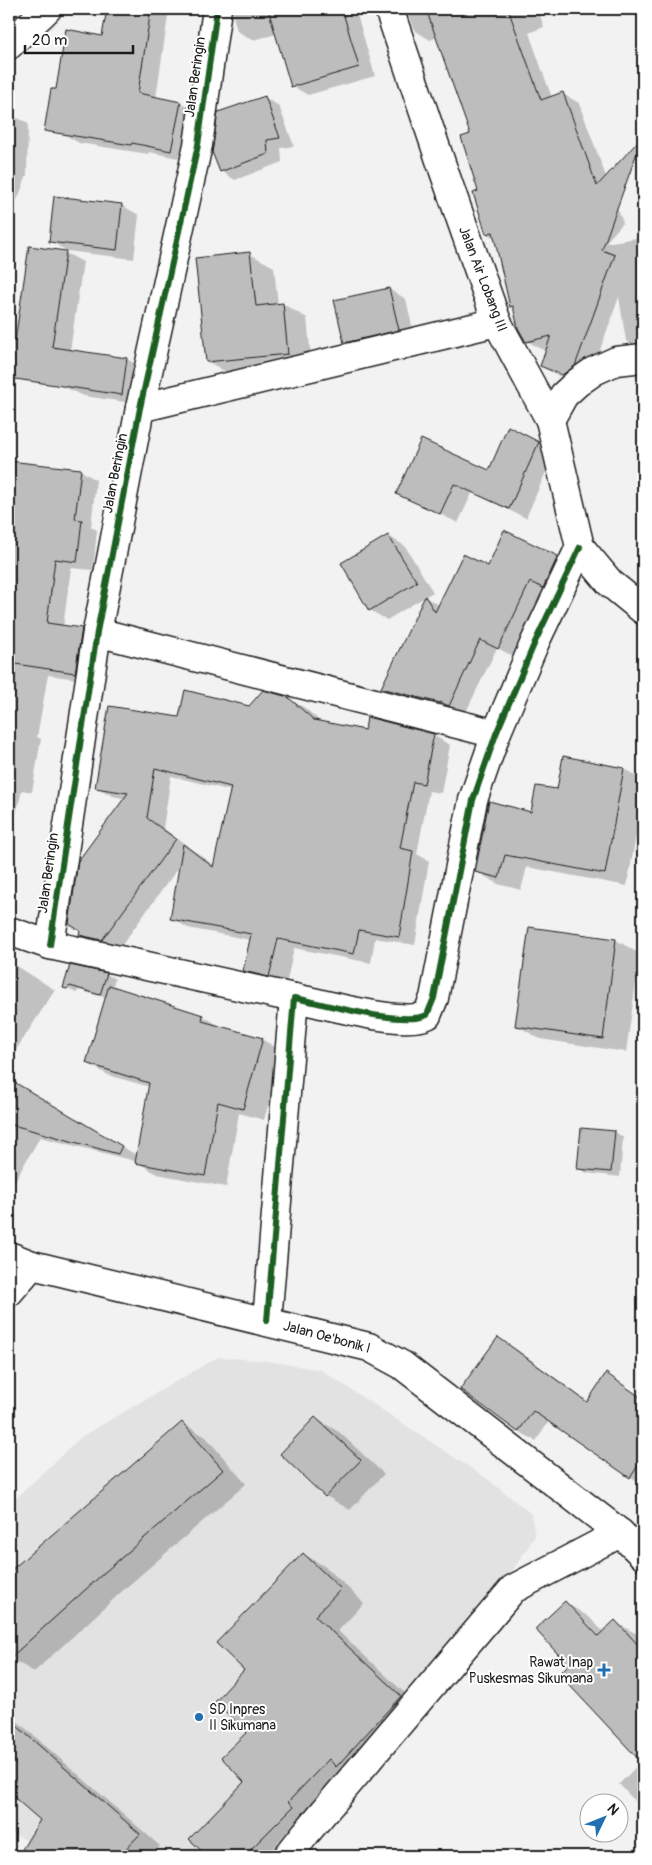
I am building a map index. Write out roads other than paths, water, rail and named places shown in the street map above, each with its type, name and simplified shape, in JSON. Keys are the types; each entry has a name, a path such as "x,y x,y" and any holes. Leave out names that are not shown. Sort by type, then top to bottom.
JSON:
{"street":[{"path":"9,45 47,9"},
{"name":"Jalan Beringin","path":"50,945 97,632 140,408 198,145 217,9"},
{"name":"Jalan Air Lobang III","path":"389,9 440,163 496,322 550,420 580,547 610,583 643,610"},
{"path":"140,408 496,322"},
{"path":"550,420 564,395 594,371 616,361 643,358"},
{"path":"9,931 50,945 352,1011 408,1020 419,1019 427,1015 434,998 473,800 496,734 535,642 580,547"},
{"path":"97,632 496,734"},
{"path":"267,1321 294,998"},
{"path":"9,1292 20,1261"},
{"name":"Jalan Oe'bonik I","path":"20,1261 369,1347 402,1365 620,1533 643,1555"},
{"path":"288,1856 513,1589 620,1533"}],"place":[{"name":"Rawat Inap Puskesmas Sikumana","path":"604,1670"},
{"name":"SD Inpres II Sikumana","path":"199,1717"}]}
